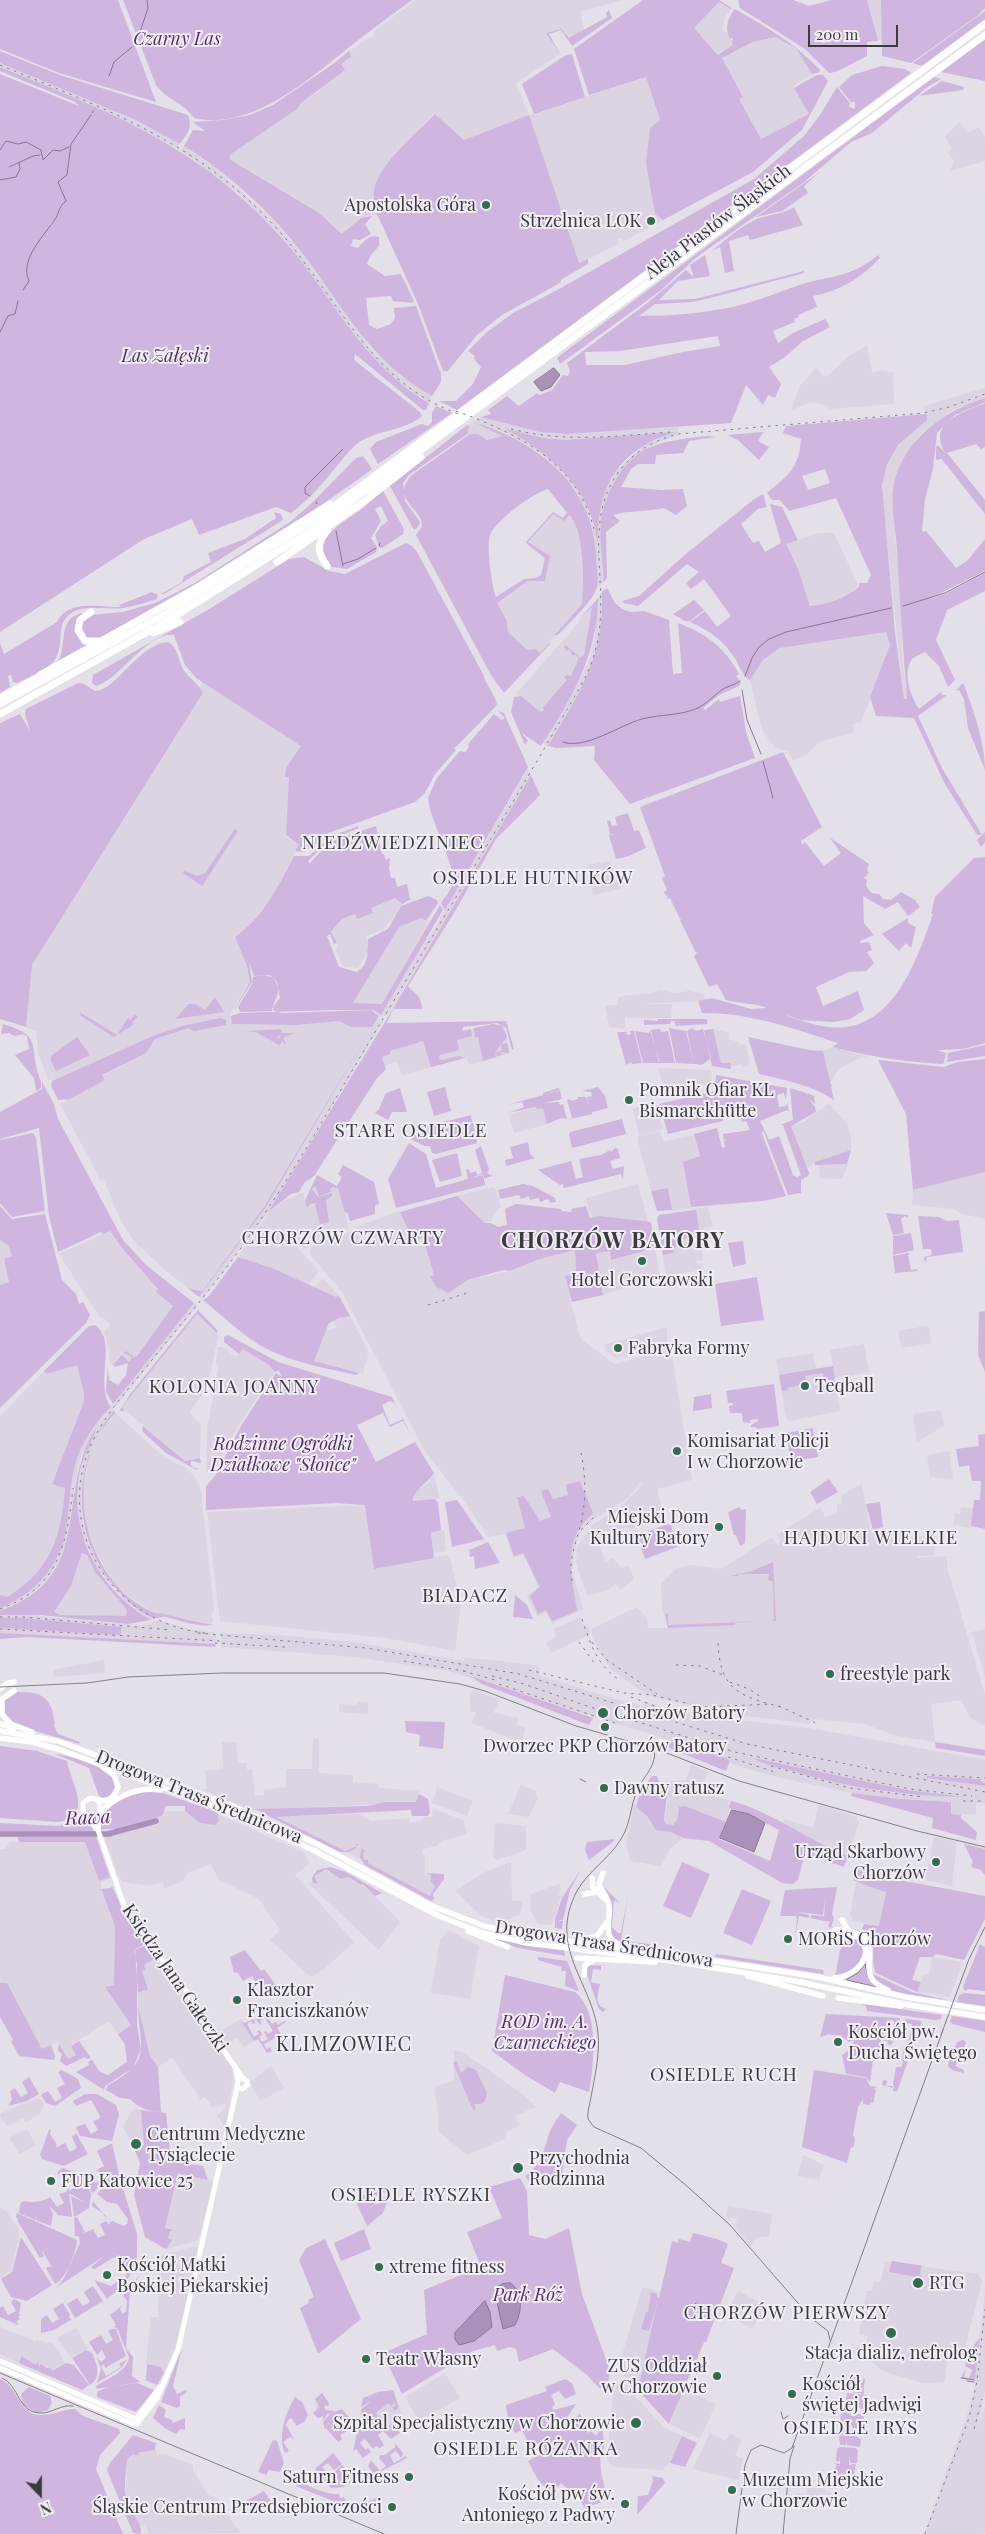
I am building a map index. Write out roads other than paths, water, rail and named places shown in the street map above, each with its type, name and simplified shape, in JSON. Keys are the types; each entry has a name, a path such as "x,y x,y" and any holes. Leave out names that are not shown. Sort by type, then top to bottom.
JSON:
{"highway":[{"name":"Aleja Piastów Śląskich","path":"388,475 468,407 985,24"},
{"name":"Aleja Piastów Śląskich","path":"388,475 479,411 488,402 985,35"},
{"path":"0,714 136,639 252,570 388,475"},
{"path":"326,566 319,552 319,544 336,522 388,475"},
{"path":"40,675 196,588 330,504 374,486"},
{"path":"0,704 186,601 342,500"},
{"path":"277,562 336,522"},
{"path":"91,612 78,622 79,634 88,642 106,639"},
{"path":"136,639 180,622"}],"main road":[{"path":"0,697 40,675"},
{"path":"0,1689 14,1682"},
{"path":"14,1691 2,1699 1,1712 8,1722 48,1738"},
{"path":"0,1724 23,1729"},
{"path":"0,1731 48,1738"},
{"path":"0,1738 32,1742"},
{"name":"Drogowa Trasa Średnicowa","path":"48,1738 200,1794 277,1825 457,1917 506,1932 818,1977 906,1997 985,2010"},
{"path":"0,1742 32,1742"},
{"name":"Drogowa Trasa Średnicowa","path":"32,1742 98,1763 274,1832 456,1924 490,1935 527,1943 672,1961 832,1987 939,2010 985,2017"},
{"path":"98,1763 114,1775 118,1787 111,1799 105,1801 90,1798 83,1803 83,1812 87,1817 95,1817 122,1797 138,1789 172,1791"},
{"path":"98,1800 101,1806 99,1813"},
{"name":"Księdza Jana Gałeczki","path":"98,1830 99,1813"},
{"name":"Księdza Jana Gałeczki","path":"87,1817 98,1830 129,1916 182,1985 209,2030 235,2066 241,2079"},
{"path":"600,1892 599,1883 603,1873"},
{"path":"590,1882 608,1903 607,1922 610,1939 630,1949"},
{"path":"584,1894 600,1892"},
{"path":"818,1977 846,1977 861,1965 865,1955 865,1946 858,1937 848,1933 842,1920"},
{"path":"568,1941 595,1937 607,1922"},
{"path":"456,1924 476,1936 508,1947"},
{"path":"838,1931 862,1934 868,1943 870,1951 868,1967 872,1979 882,1988 906,1997"},
{"path":"838,1942 848,1933"},
{"path":"577,1958 672,1961"},
{"path":"584,1974 585,1965 595,1960"},
{"path":"729,1970 824,1996"},
{"path":"838,1998 939,2010"},
{"path":"0,2361 47,2381 94,2407 136,2425 159,2396 178,2347 226,2144 233,2099 240,2088 241,2079 248,2084 240,2088"},
{"path":"0,2368 136,2419 159,2389 178,2347"}],"waterway":[{"path":"140,32 148,8 147,0"},
{"path":"109,76 114,62 132,47"},
{"path":"23,290 29,281 27,264 30,256 66,201 58,182 67,175 71,144 91,115"},
{"path":"0,150 6,141 18,144 26,142 41,150 43,160 53,150 60,151 69,147"},
{"path":"9,167 33,156 40,155"},
{"path":"0,180 16,177 20,169 19,162"},
{"path":"0,332 8,316 15,314 18,301"},
{"path":"310,496 305,493 305,487 343,449"},
{"path":"336,531 343,566"},
{"path":"343,564 358,559 376,548"},
{"path":"903,606 945,593 985,572"},
{"path":"745,676 752,658 759,647 769,639 786,632 891,608"},
{"path":"563,742 572,744 582,743 642,719 691,711 702,706 723,689 740,681"},
{"path":"742,690 747,720 761,754"},
{"path":"763,761 773,798"},
{"path":"580,1779 586,1782"},
{"name":"Rawa","path":"0,1834 108,1834 156,1821"},
{"path":"847,1979 858,1973 865,1964"},
{"path":"847,1980 876,1987 868,1977 865,1964"},
{"path":"693,2307 696,2303"},
{"path":"961,2378 974,2380"},
{"path":"967,2381 974,2382"},
{"path":"781,2412 783,2419 788,2416"}],"tram line":[{"path":"0,1687 87,1683 128,1677 222,1673 384,1673 460,1684 485,1691 576,1726 659,1750 739,1781 917,1831 985,1847"},
{"path":"649,1746 653,1750 655,1757 635,1795 624,1833 611,1853 577,1891 569,1911 567,1930 569,1947 594,2014 598,2033 598,2057 588,2119 594,2127 641,2148 730,2225 811,2318 828,2331 830,2340"},
{"path":"941,2035 969,1959 985,1927"},
{"path":"736,2534 745,2465 751,2450 761,2445 784,2453 792,2448 943,2030"},
{"path":"0,2373 384,2534"},
{"path":"2,2378 8,2382 23,2404 33,2412 44,2413 64,2406 73,2406"},
{"path":"783,2534 790,2459 794,2446"}],"railway":[{"path":"0,65 128,120 189,154 218,174 253,204 283,235 353,330 389,371 410,389 434,403 462,415"},
{"path":"205,1633 177,1627 151,1616 128,1600 108,1580 93,1557 84,1531 79,1503 82,1473 87,1456 94,1439 113,1408 223,1272 276,1197 585,678 594,656 599,632 601,603 600,520 604,500 613,481 626,463 637,453 656,441 678,434 924,413 949,407 985,394"},
{"path":"456,411 501,430 543,454 561,470 576,488 588,510 595,534"},
{"path":"511,429 551,436 571,437 672,432"},
{"path":"428,1305 471,1292"},
{"path":"572,1581 572,1559 583,1515 585,1497 585,1479 581,1453"},
{"path":"0,1609 20,1600 35,1589 47,1576 63,1545 73,1488"},
{"path":"581,1530 596,1515"},
{"path":"0,1617 23,1617 171,1630"},
{"path":"582,1619 600,1662 621,1681"},
{"path":"0,1629 221,1641"},
{"path":"198,1633 366,1648 519,1674 747,1744 985,1792"},
{"path":"579,1642 595,1664"},
{"path":"592,1642 607,1660 657,1694"},
{"path":"215,1643 285,1647"},
{"path":"718,1643 723,1673 736,1690 746,1696 785,1708"},
{"path":"404,1661 470,1672"},
{"path":"676,1665 700,1666 726,1676"},
{"path":"529,1670 624,1693 652,1695 702,1707 772,1704"},
{"path":"463,1671 499,1681"},
{"path":"492,1676 524,1684 590,1707 735,1752 910,1789 972,1796"},
{"path":"730,1682 749,1689 761,1697"},
{"path":"499,1684 618,1724"},
{"path":"631,1697 678,1715"},
{"path":"779,1706 818,1724"},
{"path":"728,1757 778,1773"},
{"path":"771,1766 850,1788 923,1797"},
{"path":"917,1774 985,1778"},
{"path":"963,1801 985,1801"},
{"path":"925,2534 969,2418 977,2381 985,2309"},
{"path":"974,2429 982,2399"}],"place":[{"name":"Apostolska Góra","path":"486,205"},
{"name":"Strzelnica LOK","path":"651,221"},
{"name":"Pomnik Ofiar KL Bismarckhütte","path":"629,1100"},
{"name":"Hotel Gorczowski","path":"642,1261"},
{"name":"Fabryka Formy","path":"618,1348"},
{"name":"Teqball","path":"805,1386"},
{"name":"Komisariat Policji I w Chorzowie","path":"677,1451"},
{"name":"Miejski Dom Kultury Batory","path":"719,1527"},
{"name":"freestyle park","path":"830,1674"},
{"name":"Chorzów Batory","path":"603,1713"},
{"name":"Dworzec PKP Chorzów Batory","path":"605,1727"},
{"name":"Dawny ratusz","path":"604,1788"},
{"name":"Urząd Skarbowy Chorzów","path":"936,1862"},
{"name":"MORiS Chorzów","path":"788,1939"},
{"name":"Klasztor Franciszkanów","path":"237,2000"},
{"name":"Kościół pw. Ducha Świętego","path":"838,2042"},
{"name":"Centrum Medyczne Tysiąclecie","path":"136,2144"},
{"name":"Przychodnia Rodzinna","path":"518,2168"},
{"name":"FUP Katowice 25","path":"51,2181"},
{"name":"xtreme fitness","path":"379,2267"},
{"name":"Kościół Matki Boskiej Piekarskiej","path":"107,2275"},
{"name":"RTG","path":"918,2283"},
{"name":"Stacja dializ, nefrolog","path":"891,2333"},
{"name":"Teatr Własny","path":"366,2359"},
{"name":"ZUS Oddział w Chorzowie","path":"717,2376"},
{"name":"Kościół świętej Jadwigi","path":"792,2394"},
{"name":"Szpital Specjalistyczny w Chorzowie","path":"636,2423"},
{"name":"Saturn Fitness","path":"409,2477"},
{"name":"Muzeum Miejskie w Chorzowie","path":"732,2490"},
{"name":"Kościół pw św. Antoniego z Padwy","path":"625,2504"},
{"name":"Śląskie Centrum Przedsiębiorczości","path":"392,2507"}],"district":[{"name":"NIEDŹWIEDZINIEC","path":"393,843"},
{"name":"OSIEDLE HUTNIKÓW","path":"533,878"},
{"name":"STARE OSIEDLE","path":"411,1131"},
{"name":"CHORZÓW CZWARTY","path":"343,1238"},
{"name":"CHORZÓW BATORY","path":"613,1241"},
{"name":"KOLONIA JOANNY","path":"234,1387"},
{"name":"HAJDUKI WIELKIE","path":"871,1538"},
{"name":"BIADACZ","path":"465,1596"},
{"name":"KLIMZOWIEC","path":"344,2045"},
{"name":"OSIEDLE RUCH","path":"724,2075"},
{"name":"OSIEDLE RYSZKI","path":"411,2195"},
{"name":"CHORZÓW PIERWSZY","path":"787,2313"},
{"name":"OSIEDLE IRYS","path":"851,2428"},
{"name":"OSIEDLE RÓŻANKA","path":"526,2449"}],"park label":[{"name":"Czarny Las","path":"177,39"},
{"name":"Las Załęski","path":"165,356"},
{"name":"Rodzinne Ogródki Działkowe \"Słońce\"","path":"283,1454"},
{"name":"ROD im. A. Czarneckiego","path":"545,2032"},
{"name":"Park Róż","path":"528,2295"}]}
